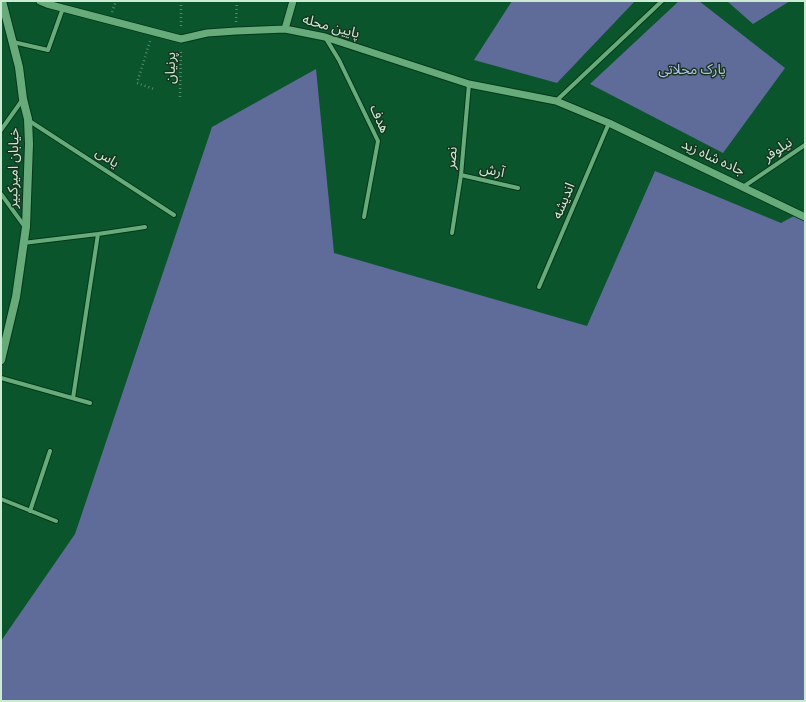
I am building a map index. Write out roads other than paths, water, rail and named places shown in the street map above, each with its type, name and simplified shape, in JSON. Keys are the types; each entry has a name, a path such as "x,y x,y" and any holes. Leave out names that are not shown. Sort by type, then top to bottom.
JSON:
{"main road":[{"name":"خیابان امیرکبیر","path":"1,360 16,297 26,228 29,144 28,119 23,99 19,67 2,4"}],"street":[{"name":"پایین محله","path":"40,1 182,38 207,33 285,29 325,37 469,84 556,101 609,123"},
{"path":"285,29 293,1"},
{"path":"556,101 662,1"},
{"path":"12,42 48,50 63,8"},
{"name":"هدف","path":"325,37 339,60 378,141 364,217"},
{"name":"نصر","path":"452,233 461,175 469,84"},
{"path":"1,130 23,99"},
{"name":"یاس","path":"28,119 174,215"},
{"name":"جاده شاه زید","path":"609,123 805,217"},
{"name":"اندیشه","path":"539,287 609,123"},
{"name":"نیلوفر","path":"744,187 805,145"},
{"name":"آرش","path":"461,175 518,188"},
{"path":"1,194 26,228"},
{"path":"24,243 145,227"},
{"path":"74,398 98,234"},
{"path":"1,378 90,403"},
{"path":"30,511 50,451"},
{"path":"1,499 56,521"}],"park label":[{"name":"پارک محلاتی","path":"692,70"}]}
